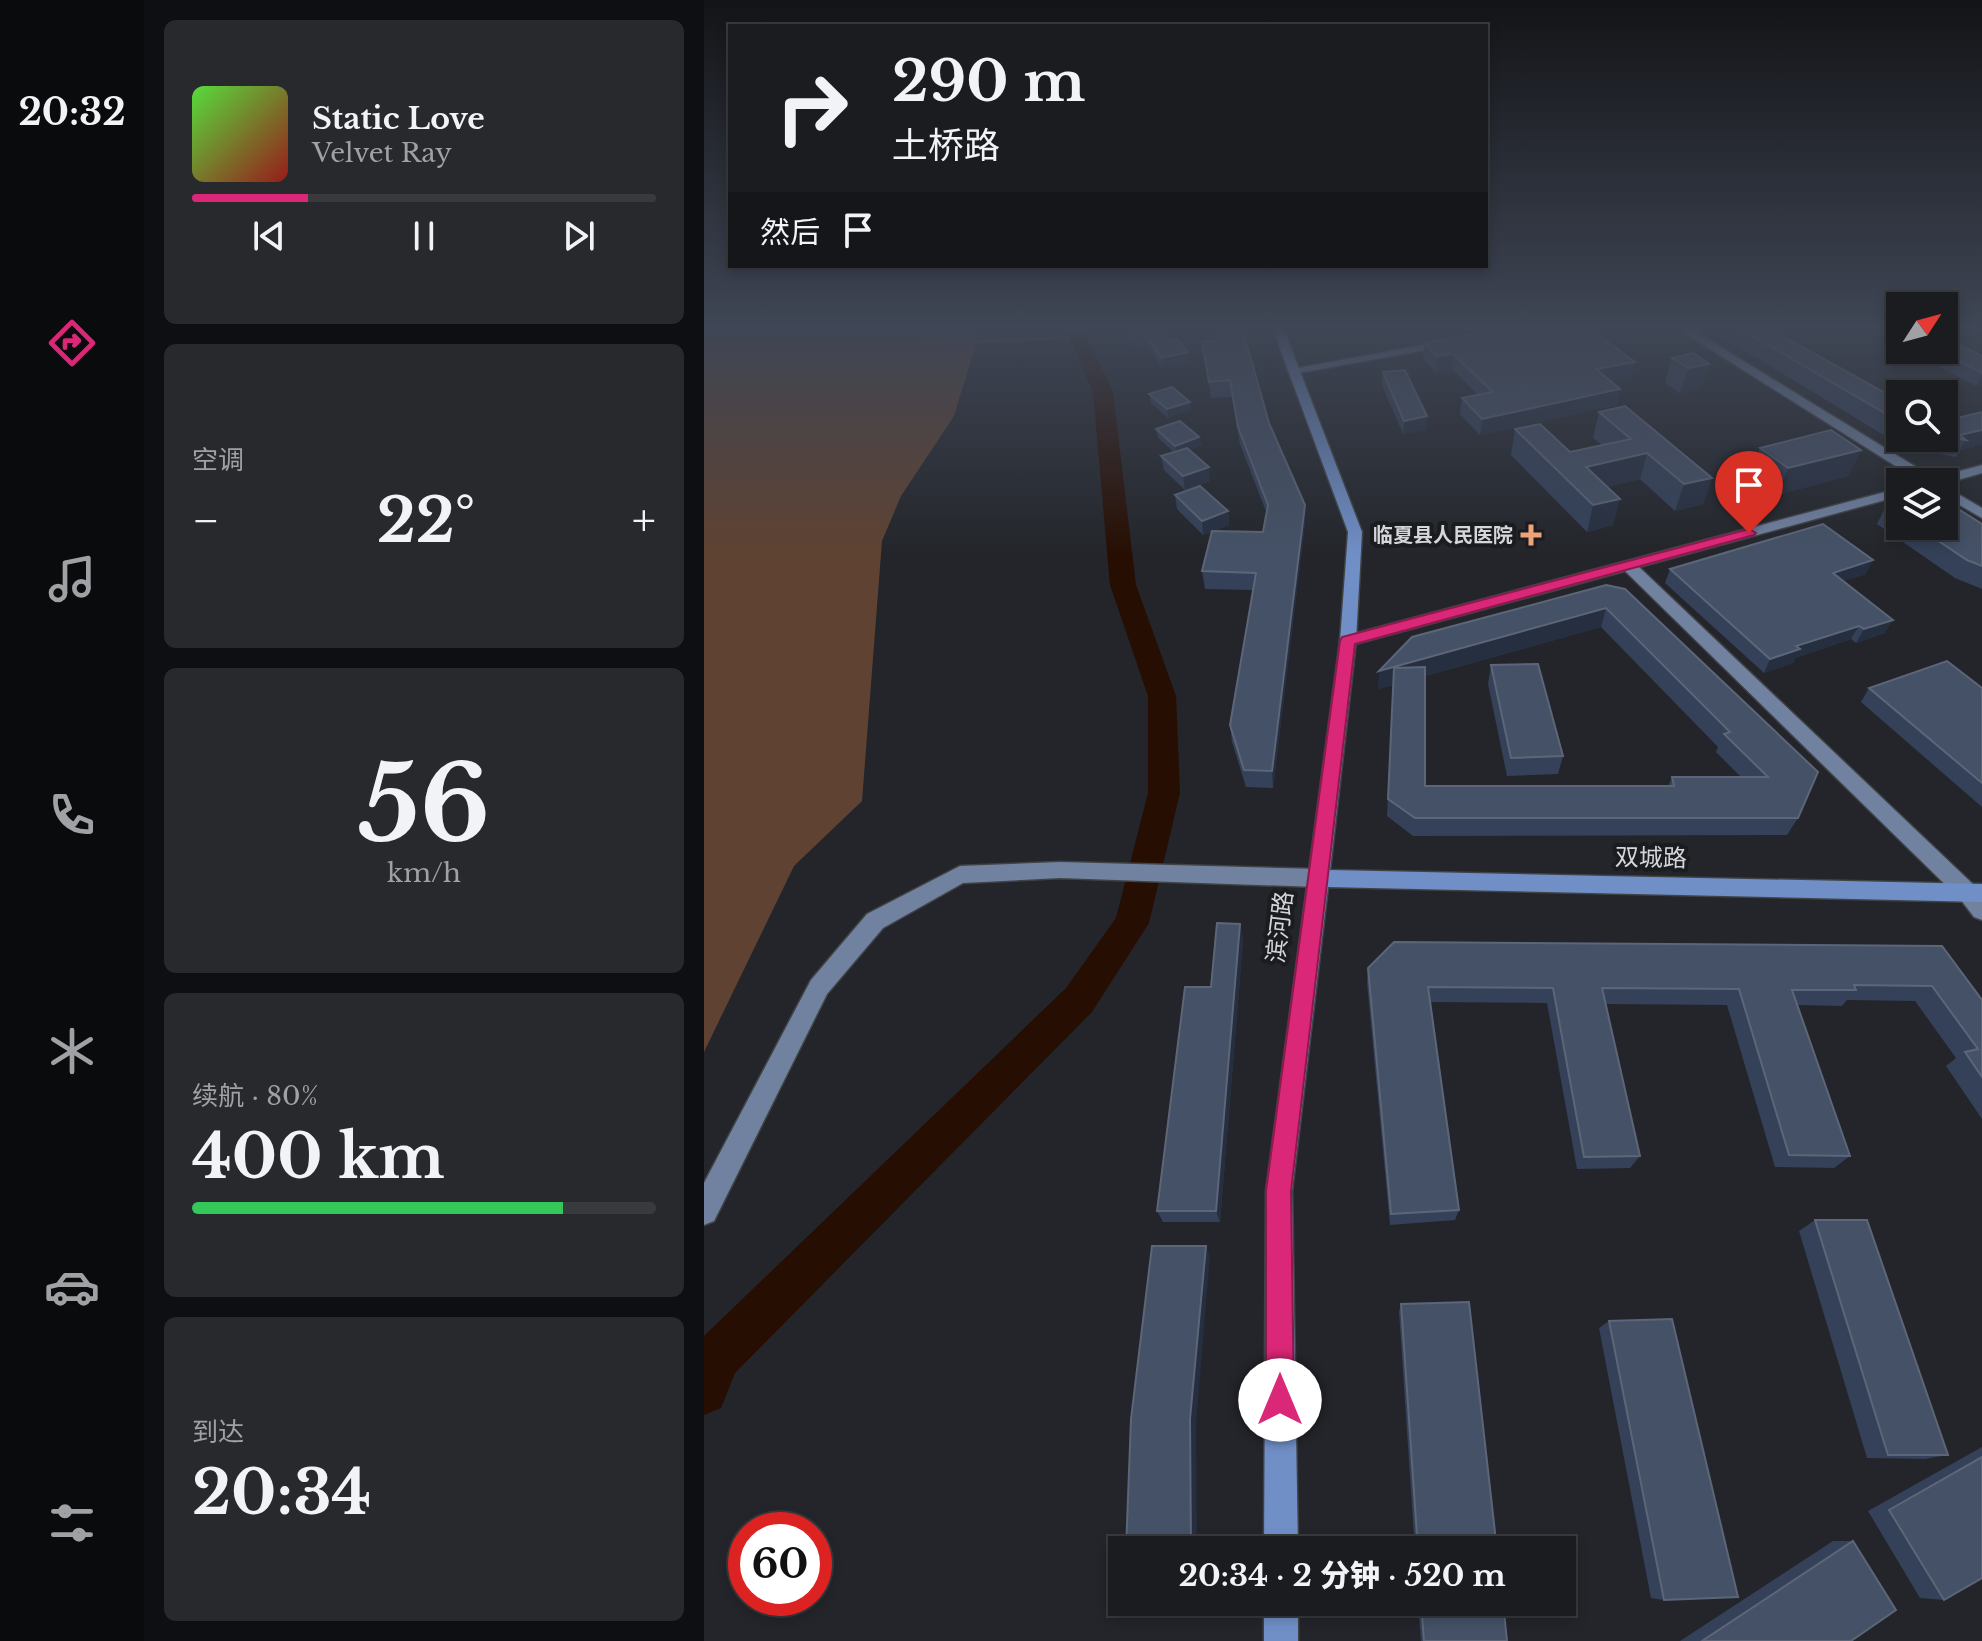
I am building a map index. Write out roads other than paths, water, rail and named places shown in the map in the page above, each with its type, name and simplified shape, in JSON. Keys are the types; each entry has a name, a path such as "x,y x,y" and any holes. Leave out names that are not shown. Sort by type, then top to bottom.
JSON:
{"main road":[{"name":"滨河路","path":"1281,1536 1279,1191 1348,641 1355,532 1306,404"},
{"name":"双城路","path":"1318,878 1978,900"},
{"path":"1281,1616 1281,1641"}],"street":[{"path":"1806,404 1910,468"},
{"path":"1958,475 1982,469"},
{"path":"1348,641 1886,496"},
{"path":"1958,499 1982,514"},
{"path":"1628,565 1978,900"},
{"path":"704,1211 819,987 875,921 960,875 1090,871 1318,878"}],"waterway":[{"path":"704,1391 716,1358 1079,1000 1132,923 1164,793 1162,696 1123,585 1104,404"}],"place":[{"name":"临夏县人民医院","path":"1531,535"}]}
